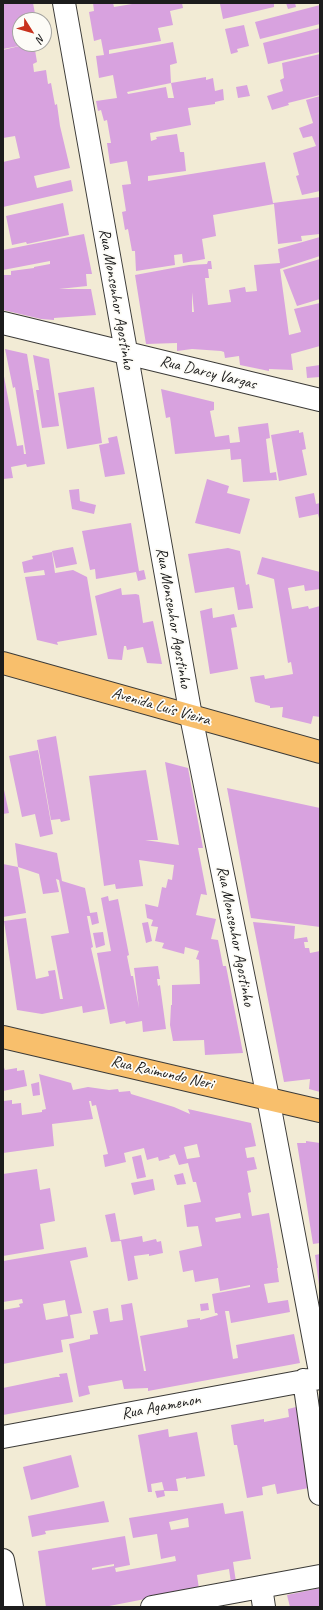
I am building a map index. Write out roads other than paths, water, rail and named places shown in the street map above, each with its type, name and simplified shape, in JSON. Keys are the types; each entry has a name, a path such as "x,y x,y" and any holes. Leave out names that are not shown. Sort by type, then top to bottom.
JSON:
{"main road":[{"name":"Avenida Luís Vieira","path":"3,663 320,752"},
{"name":"Rua Raimundo Neri","path":"3,1037 320,1111"}],"street":[{"name":"Rua Monsenhor Agostinho","path":"64,3 191,716 268,1098 315,1377 320,1494"},
{"name":"Rua Darcy Vargas","path":"3,323 320,400"},
{"name":"Rua Agamenon","path":"3,1437 315,1377"},
{"path":"3,1560 12,1607"},
{"path":"152,1607 262,1597 320,1576"}]}
